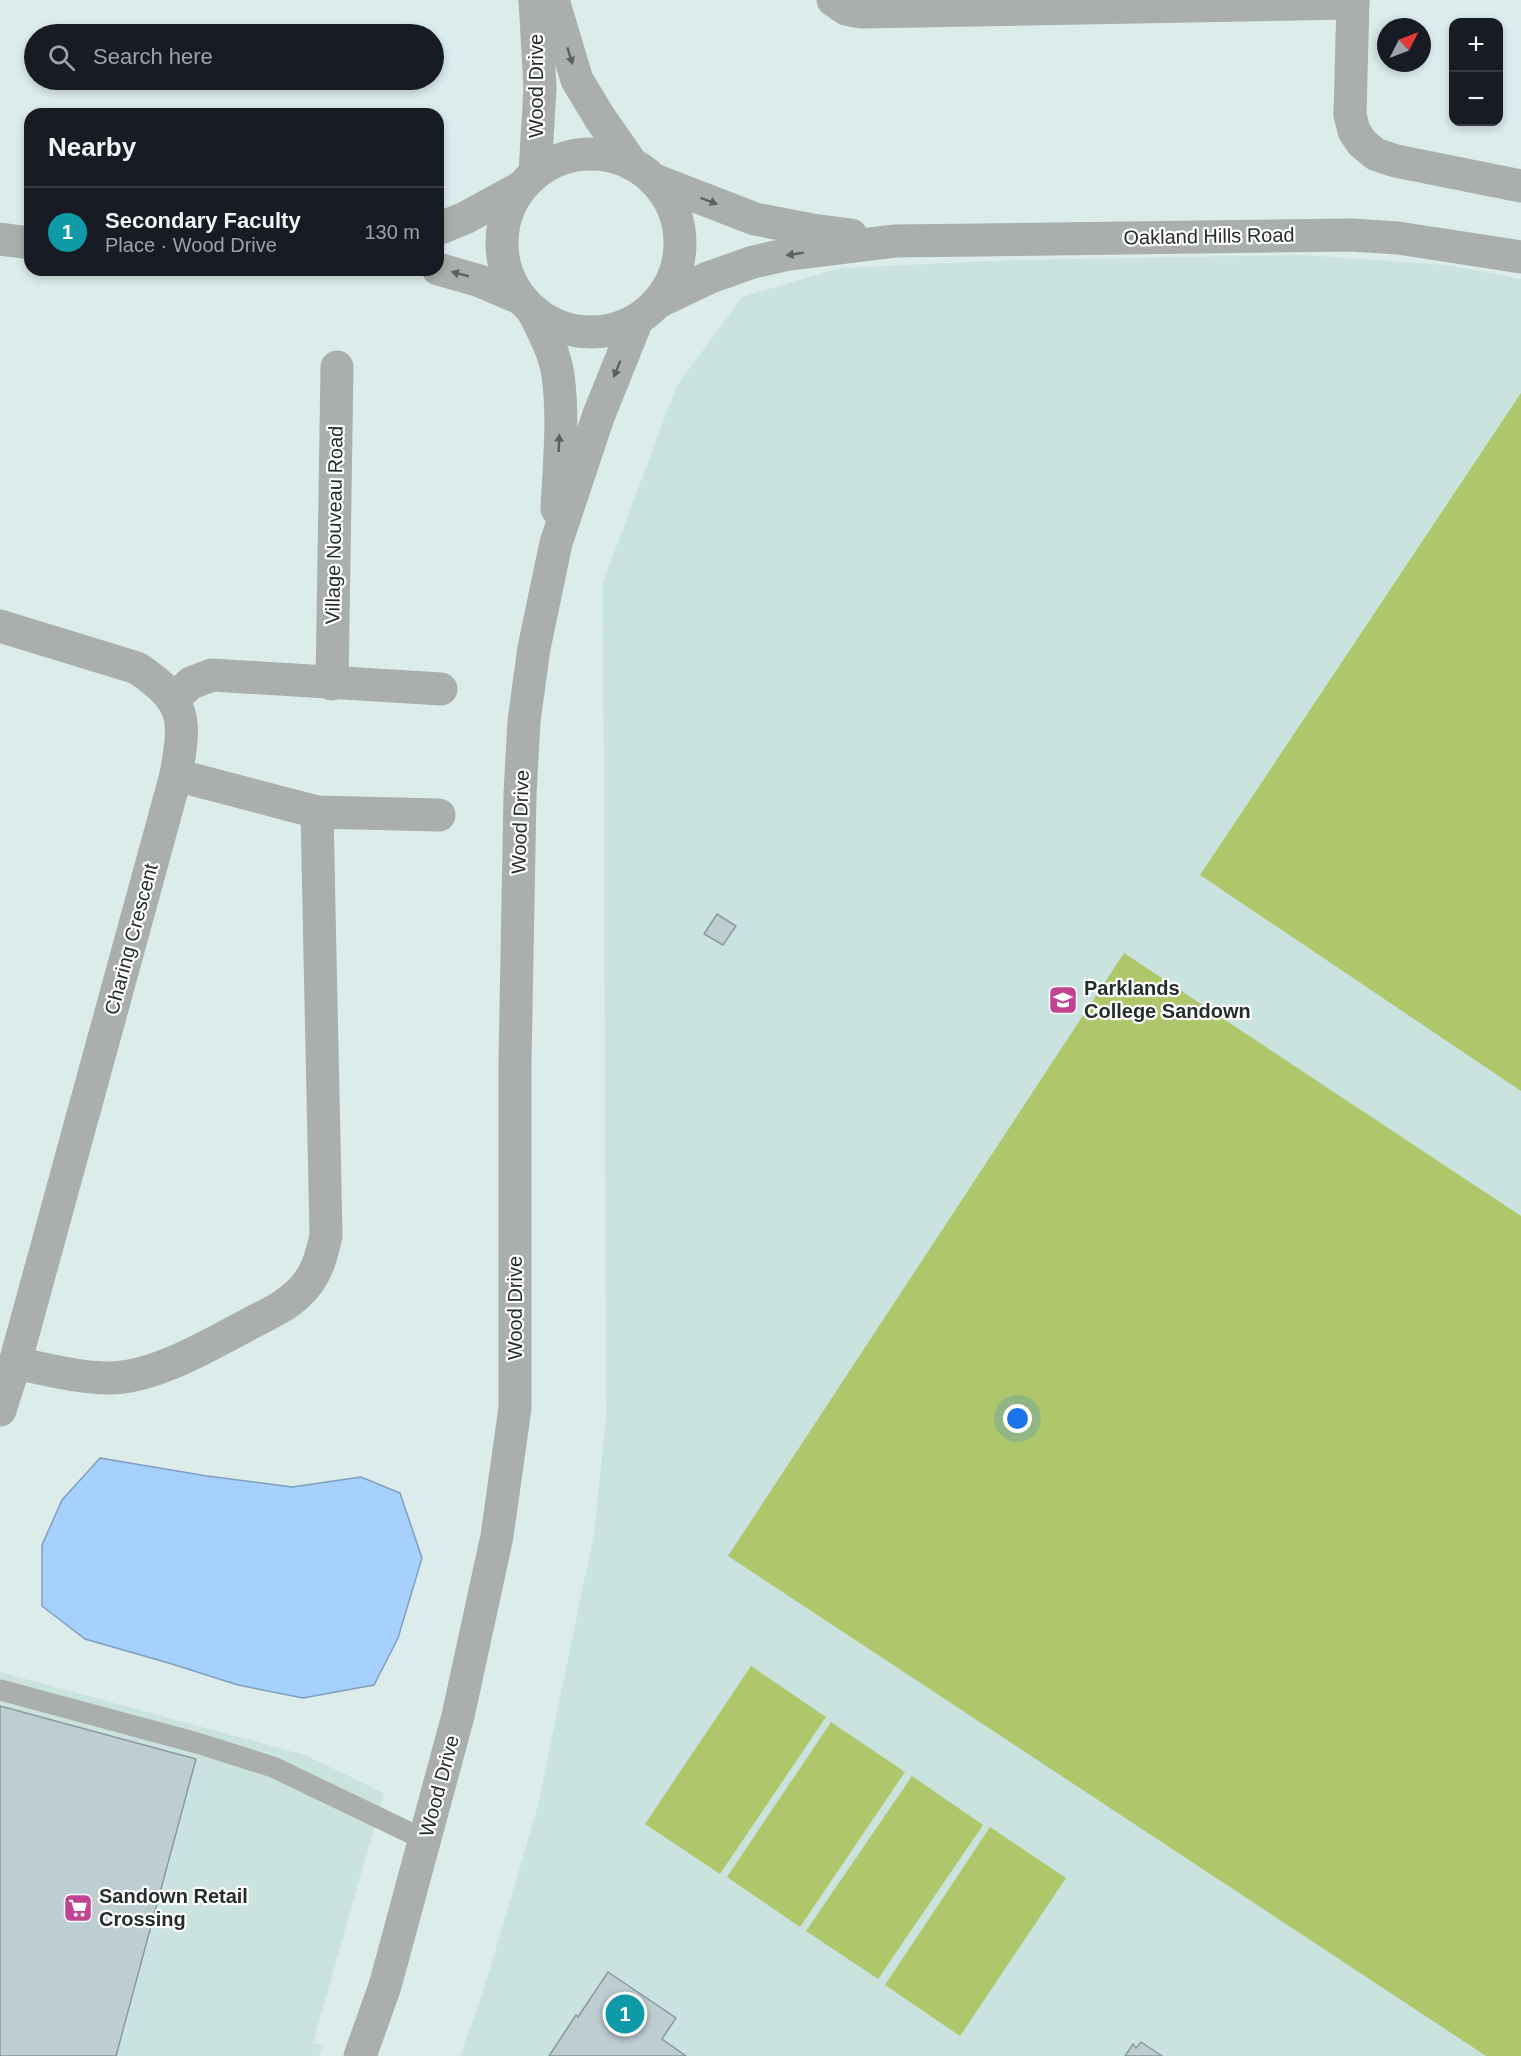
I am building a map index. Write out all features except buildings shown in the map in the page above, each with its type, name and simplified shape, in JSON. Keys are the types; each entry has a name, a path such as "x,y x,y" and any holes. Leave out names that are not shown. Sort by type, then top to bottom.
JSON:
{"street":[{"name":"Wood Drive","path":"527,180 540,88 535,0"},
{"name":"Wood Drive","path":"553,0 577,80 600,118 643,172"},
{"path":"832,0 846,9 861,12 1353,2 1350,115 1354,131 1362,143 1375,154 1396,161 1521,186"},
{"path":"444,227 465,219 560,158 582,153 611,156 643,172 665,193 675,213 680,241 675,274 668,289 647,311 620,328 608,330 584,332 553,324 526,304 480,280 444,271"},
{"name":"Oakland Hills Road","path":"643,172 755,219 812,230 895,240"},
{"path":"526,304 513,287 505,269 501,236 507,210 527,180"},
{"name":"Oakland Hills Road","path":"647,311 708,278 753,262 789,254 895,240 1351,235 1398,238 1521,257"},
{"path":"0,239 24,242"},
{"name":"Wood Drive","path":"526,304 548,342 558,373 560,413 556,543"},
{"name":"Wood Drive","path":"360,2056 385,1986 458,1716 496,1536 515,1407 515,1063 520,794 524,722 534,648 556,543 598,417 647,311"},
{"name":"Village Nouveau Road","path":"332,684 337,367"},
{"name":"Charing Crescent","path":"0,626 137,668 155,680 173,699 181,717 182,740 176,775 15,1363 0,1410"},
{"path":"173,699 191,683 212,675 441,690"},
{"path":"176,775 317,812 439,815"},
{"path":"15,1363 110,1378 138,1375 189,1355 282,1306 299,1294 310,1280 319,1263 326,1236 317,812"}],"lane":[{"path":"0,1690 197,1743 273,1767 425,1840"}],"shaded area":[{"name":"Parklands College Sandown","path":"1301,255 1448,265 1521,279 1521,2056 460,2056 483,1992 537,1809 594,1533 606,1418 603,582 676,387 742,297 840,268 1015,260"},
{"path":"0,1672 305,1755 384,1793 313,2043 323,2046 319,2056 0,2056"}],"green space":[{"path":"1521,393 1521,1091 1200,875"},
{"path":"1124,953 1521,1216 1521,2056 1486,2056 728,1556"},
{"path":"751,1666 826,1717 720,1874 645,1824"},
{"path":"831,1722 905,1772 800,1927 727,1877"},
{"path":"912,1776 983,1825 878,1979 806,1931"},
{"path":"990,1827 1066,1878 960,2036 885,1985"}],"water":[{"path":"100,1458 207,1476 292,1487 361,1477 400,1493 422,1558 398,1638 374,1685 303,1698 238,1685 85,1639 42,1606 42,1545 62,1500"}],"place":[{"name":"Parklands College Sandown","path":"1063,1000"},
{"name":"Sandown Retail Crossing","path":"78,1908"},
{"name":"Secondary Faculty","path":"625,2014"}]}
